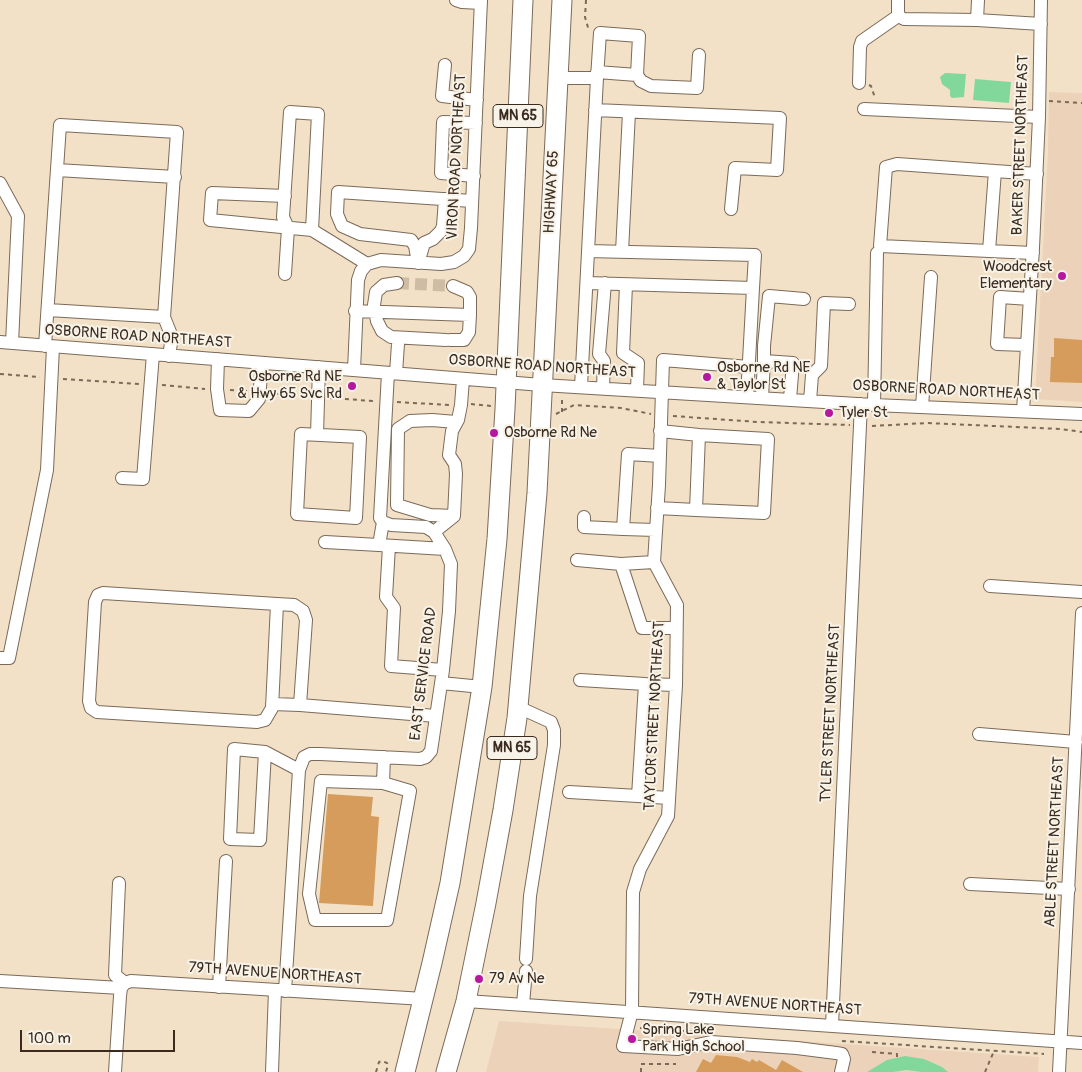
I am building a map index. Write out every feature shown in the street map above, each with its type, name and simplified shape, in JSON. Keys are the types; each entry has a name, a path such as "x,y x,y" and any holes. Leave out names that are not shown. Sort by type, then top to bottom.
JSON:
{"highway":[{"name":"MN 65","path":"405,1072 424,999 453,865 482,687 496,539 506,382 523,0"},
{"name":"HIGHWAY 65","path":"542,385 562,0"},
{"name":"MN 65","path":"446,1072 466,1001 496,851 518,707 537,493 542,385"}],"street":[{"path":"456,0 462,2 481,2"},
{"path":"898,0 898,16"},
{"path":"977,20 978,0"},
{"name":"BAKER STREET NORTHEAST","path":"1023,411 1037,174 1041,0"},
{"name":"VIRON ROAD NORTHEAST","path":"367,264 381,260 441,264 454,262 464,256 469,249 481,2"},
{"path":"898,16 904,19 977,20 1041,24"},
{"path":"859,83 860,47 862,41 898,16"},
{"path":"582,387 600,33 639,36 637,75 641,81 651,86 697,88 699,55"},
{"path":"445,64 442,96 477,100"},
{"path":"558,78 597,75 637,75"},
{"path":"864,109 1039,118"},
{"path":"595,110 780,118 777,170 735,168 731,209"},
{"path":"285,274 288,228 283,217 290,112 318,114 312,230"},
{"path":"622,252 629,112"},
{"path":"474,176 441,173 443,122 476,123"},
{"path":"0,658 8,658 48,470 48,310 60,125 177,132 164,317 172,337 169,356"},
{"path":"1033,253 880,246 886,166 897,164 1037,174"},
{"path":"57,170 175,177"},
{"path":"989,251 995,171"},
{"path":"0,183 18,216 13,302 6,342"},
{"path":"426,242 408,238 360,234 345,228 339,223 338,219 338,192 472,201"},
{"path":"285,196 212,193 210,220 312,230 367,264 361,271 358,280 355,311 354,370"},
{"path":"418,263 422,246 441,231 445,200"},
{"path":"412,240 418,263"},
{"path":"588,251 754,256 747,396"},
{"path":"874,405 877,253"},
{"path":"922,407 931,277"},
{"path":"397,283 384,285 376,292 374,305 382,330 391,337 464,340 469,332 470,297 468,292 453,286"},
{"path":"587,283 753,288"},
{"path":"603,388 604,361 599,354 599,350 605,283"},
{"path":"626,285 623,353 638,363 637,390"},
{"path":"762,398 764,346 769,296 804,299"},
{"path":"1026,346 997,344 1000,297 1030,299"},
{"path":"0,302 13,302"},
{"path":"810,401 812,374 821,366 824,303 849,304"},
{"path":"48,310 164,317"},
{"path":"355,311 376,316 470,315"},
{"path":"376,316 375,327 382,338 398,344 448,340"},
{"path":"585,324 601,326"},
{"name":"OSBORNE ROAD NORTHEAST","path":"6,342 542,385 874,405 1082,414"},
{"path":"398,344 392,373 384,446 380,518 383,522 386,597 394,608 391,666 442,676 482,687"},
{"path":"584,348 599,350"},
{"path":"122,478 143,479 153,354"},
{"path":"218,359 220,410 250,412 259,399 262,363"},
{"path":"577,560 621,564 654,562 663,360 749,367"},
{"path":"764,361 793,363 790,399"},
{"path":"317,435 319,367"},
{"path":"383,522 391,525 426,528 434,532 454,516 456,474 454,464 449,455 452,431 461,405 463,378"},
{"name":"TYLER STREET NORTHEAST","path":"832,1025 861,404"},
{"path":"454,516 430,515 397,505 398,429 410,421 456,422"},
{"path":"657,508 764,513 768,439 660,431"},
{"path":"301,434 317,435 360,437 356,518 297,514 301,434"},
{"path":"696,510 699,435"},
{"path":"384,446 398,447"},
{"path":"623,529 628,454 660,456"},
{"path":"584,517 584,526 656,530"},
{"name":"EAST SERVICE ROAD","path":"299,770 304,758 310,754 420,759 426,757 431,751 442,676 451,573 451,564 445,549 434,532"},
{"path":"325,542 445,549"},
{"name":"TAYLOR STREET NORTHEAST","path":"654,562 677,605 676,686 668,816 640,869 633,892 632,1011 623,1046 678,1049 711,1042 807,1049 842,1054 844,1059 841,1072"},
{"path":"621,564 642,628 676,628"},
{"path":"990,586 1082,592"},
{"path":"277,604 272,704 269,716 265,720 257,722 97,712 90,708 88,701 95,602 98,595 103,593 294,604 304,611 306,620 300,705"},
{"name":"ABLE STREET NORTHEAST","path":"1059,1072 1076,742 1079,729 1082,613"},
{"path":"580,680 676,686"},
{"path":"638,796 645,684"},
{"path":"272,704 436,716"},
{"path":"518,707 551,722 554,730 554,745 530,896 523,1004"},
{"path":"979,734 1076,742"},
{"path":"265,752 260,840 230,839 234,750 265,752 299,770 292,892 272,1072"},
{"path":"383,783 384,757"},
{"path":"321,781 383,783 410,791 387,920 315,920 309,894 318,811 321,781"},
{"path":"569,792 669,798"},
{"path":"296,810 318,811"},
{"path":"220,987 226,861"},
{"path":"115,1072 123,986 115,975 119,883"},
{"path":"970,884 1069,889"},
{"path":"292,892 309,894"},
{"name":"79TH AVENUE NORTHEAST","path":"0,981 123,986 131,981 424,999"},
{"name":"79TH AVENUE NORTHEAST","path":"466,1001 1082,1042"}],"path":[{"path":"985,1072 994,1051"},
{"path":"872,1052 896,1054 897,1057"},
{"path":"376,1072 379,1062 382,1061 388,1065 386,1072"},
{"path":"641,1072 641,1064 676,1064"}],"shaded area":[{"name":"Woodcrest Elementary","path":"1049,92 1082,93 1082,402 1035,399 1048,152"},
{"name":"Spring Lake Park High School","path":"499,1021 1039,1057 1038,1072 486,1072"}],"green space":[{"path":"945,73 966,74 964,97 952,98 950,96 950,90 942,84 940,77"},
{"path":"975,79 1011,82 1009,103 973,100"},
{"path":"905,1056 924,1059 942,1067 948,1072 906,1070 867,1072 887,1060"}],"building":[{"path":"1054,338 1082,340 1082,383 1050,382 1051,357 1054,357"},
{"path":"328,794 373,797 371,816 379,817 373,906 319,903"},
{"name":"Spring Lake Park High School","path":"716,1055 737,1057 750,1062 752,1059 757,1062 759,1060 776,1070 782,1060 803,1072 696,1072 703,1059 711,1063"}],"tunnel":[{"path":"397,283 453,286"}],"place":[{"name":"Woodcrest Elementary","path":"1062,276"},
{"name":"Osborne Rd NE & Taylor St","path":"707,377"},
{"name":"Osborne Rd NE & Hwy 65 Svc Rd","path":"352,386"},
{"name":"Tyler St","path":"829,413"},
{"name":"Osborne Rd Ne","path":"494,433"},
{"name":"79 Av Ne","path":"479,979"},
{"name":"Spring Lake Park High School","path":"632,1039"}]}
